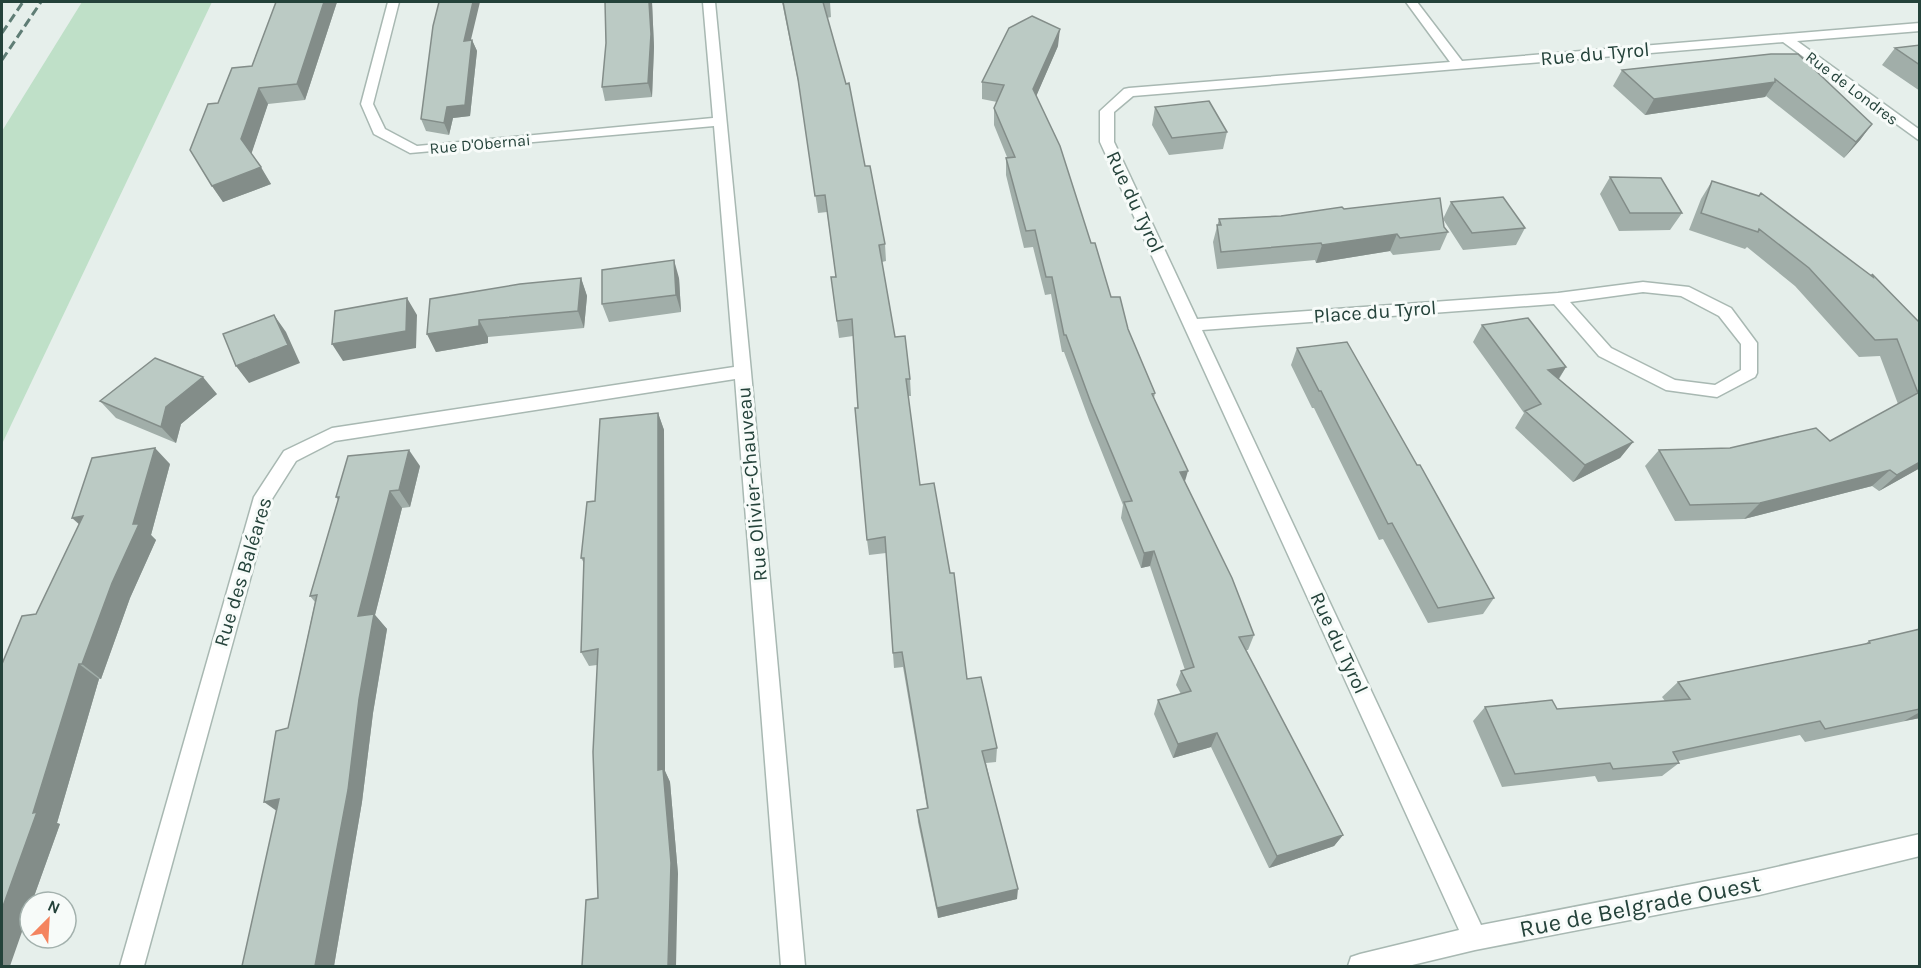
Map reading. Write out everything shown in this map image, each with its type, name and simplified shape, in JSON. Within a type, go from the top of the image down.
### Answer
[{"type":"street","name":"Rue D'Obernai","points":[[393,2],[367,104],[379,131],[415,150],[721,121]]},
{"type":"street","name":"Rue Olivier-Chauveau","points":[[709,2],[743,372],[792,966]]},
{"type":"street","points":[[1411,2],[1459,66]]},
{"type":"street","name":"Rue du Tyrol","points":[[1475,938],[1107,142],[1107,111],[1129,92],[1920,27]]},
{"type":"street","name":"Rue de Londres","points":[[1785,38],[1920,137]]},
{"type":"street","name":"Place du Tyrol","points":[[1192,325],[1558,298],[1643,287],[1684,291],[1725,312],[1749,343],[1749,373],[1717,391],[1672,386],[1605,352],[1558,298]]},
{"type":"street","name":"Rue des Baléares","points":[[132,966],[262,497],[290,456],[332,435],[743,372]]},
{"type":"street","name":"Rue de Belgrade Ouest","points":[[1360,966],[1475,938],[1759,883],[1920,845]]},
{"type":"green space","points":[[82,2],[212,2],[2,444],[2,131]]},
{"type":"building","points":[[276,2],[324,2],[297,84],[259,88],[241,139],[261,167],[212,186],[190,150],[208,104],[218,103],[232,68],[252,66]]},
{"type":"building","points":[[439,2],[473,2],[464,41],[472,40],[465,105],[447,107],[444,123],[421,119],[433,26]]},
{"type":"building","points":[[605,2],[649,2],[651,34],[648,83],[602,87],[606,43]]},
{"type":"building","points":[[783,2],[823,2],[846,84],[849,83],[865,166],[870,166],[885,244],[879,245],[895,337],[905,336],[910,379],[906,379],[920,485],[934,483],[950,573],[954,573],[967,679],[981,677],[997,748],[982,751],[1018,889],[937,908],[917,810],[928,808],[902,652],[893,653],[885,537],[867,540],[855,408],[858,408],[852,319],[837,321],[831,277],[836,277],[825,195],[815,196],[798,79]]},
{"type":"building","points":[[1032,16],[1060,29],[1033,89],[1060,146],[1091,243],[1095,243],[1111,297],[1120,297],[1128,329],[1155,393],[1152,394],[1188,471],[1180,472],[1232,578],[1254,635],[1239,637],[1343,835],[1277,856],[1217,733],[1178,744],[1158,700],[1191,691],[1181,671],[1194,667],[1154,551],[1144,553],[1124,502],[1132,501],[1091,403],[1066,335],[1064,335],[1052,277],[1046,277],[1035,230],[1026,231],[1006,158],[1015,157],[994,108],[1004,85],[982,82],[1009,28]]},
{"type":"building","points":[[1920,45],[1920,65],[1895,48]]},
{"type":"building","points":[[1771,54],[1798,54],[1872,124],[1856,142],[1775,79],[1775,82],[1654,99],[1622,70]]},
{"type":"building","points":[[1209,101],[1227,132],[1172,138],[1155,107]]},
{"type":"building","points":[[1610,177],[1661,178],[1682,213],[1630,213]]},
{"type":"building","points":[[1712,181],[1759,196],[1761,193],[1873,277],[1872,274],[1920,323],[1920,462],[1897,475],[1890,470],[1760,503],[1690,505],[1659,450],[1730,448],[1816,428],[1830,441],[1918,393],[1897,339],[1875,340],[1809,268],[1759,229],[1758,232],[1701,213]]},
{"type":"building","points":[[1503,197],[1525,228],[1472,233],[1451,202]]},
{"type":"building","points":[[1440,198],[1444,227],[1448,232],[1400,238],[1397,234],[1322,245],[1321,243],[1221,252],[1217,225],[1221,225],[1219,219],[1281,216],[1342,207],[1344,209]]},
{"type":"building","points":[[674,260],[676,295],[602,304],[602,270]]},
{"type":"building","points":[[581,278],[578,311],[479,320],[479,326],[427,334],[430,299],[520,284]]},
{"type":"building","points":[[407,298],[406,331],[332,344],[335,311]]},
{"type":"building","points":[[274,315],[288,345],[236,366],[223,334]]},
{"type":"building","points":[[1528,318],[1566,367],[1548,370],[1633,442],[1585,465],[1525,411],[1541,404],[1482,325]]},
{"type":"building","points":[[1347,342],[1417,465],[1420,465],[1494,598],[1438,608],[1392,523],[1388,524],[1297,348]]},
{"type":"building","points":[[155,358],[203,377],[166,407],[161,427],[100,401]]},
{"type":"building","points":[[658,413],[658,770],[663,769],[671,863],[668,966],[582,966],[586,900],[598,898],[593,752],[598,649],[581,652],[584,558],[581,558],[587,502],[595,501],[600,419]]},
{"type":"building","points":[[155,448],[133,524],[139,524],[112,583],[82,664],[79,664],[33,813],[37,812],[2,909],[2,664],[22,616],[36,614],[83,516],[72,518],[92,458]]},
{"type":"building","points":[[409,450],[399,490],[390,491],[358,616],[374,614],[359,699],[348,790],[315,966],[242,966],[279,799],[264,802],[276,731],[288,728],[317,595],[310,596],[339,497],[336,497],[348,456]]},
{"type":"building","points":[[1920,629],[1920,709],[1825,729],[1820,721],[1673,752],[1679,763],[1613,769],[1610,763],[1515,774],[1485,707],[1552,700],[1557,709],[1690,699],[1678,682],[1870,643],[1869,641]]},
{"type":"railway","points":[[2,33],[23,2]]},
{"type":"railway","points":[[2,60],[41,2]]}]
